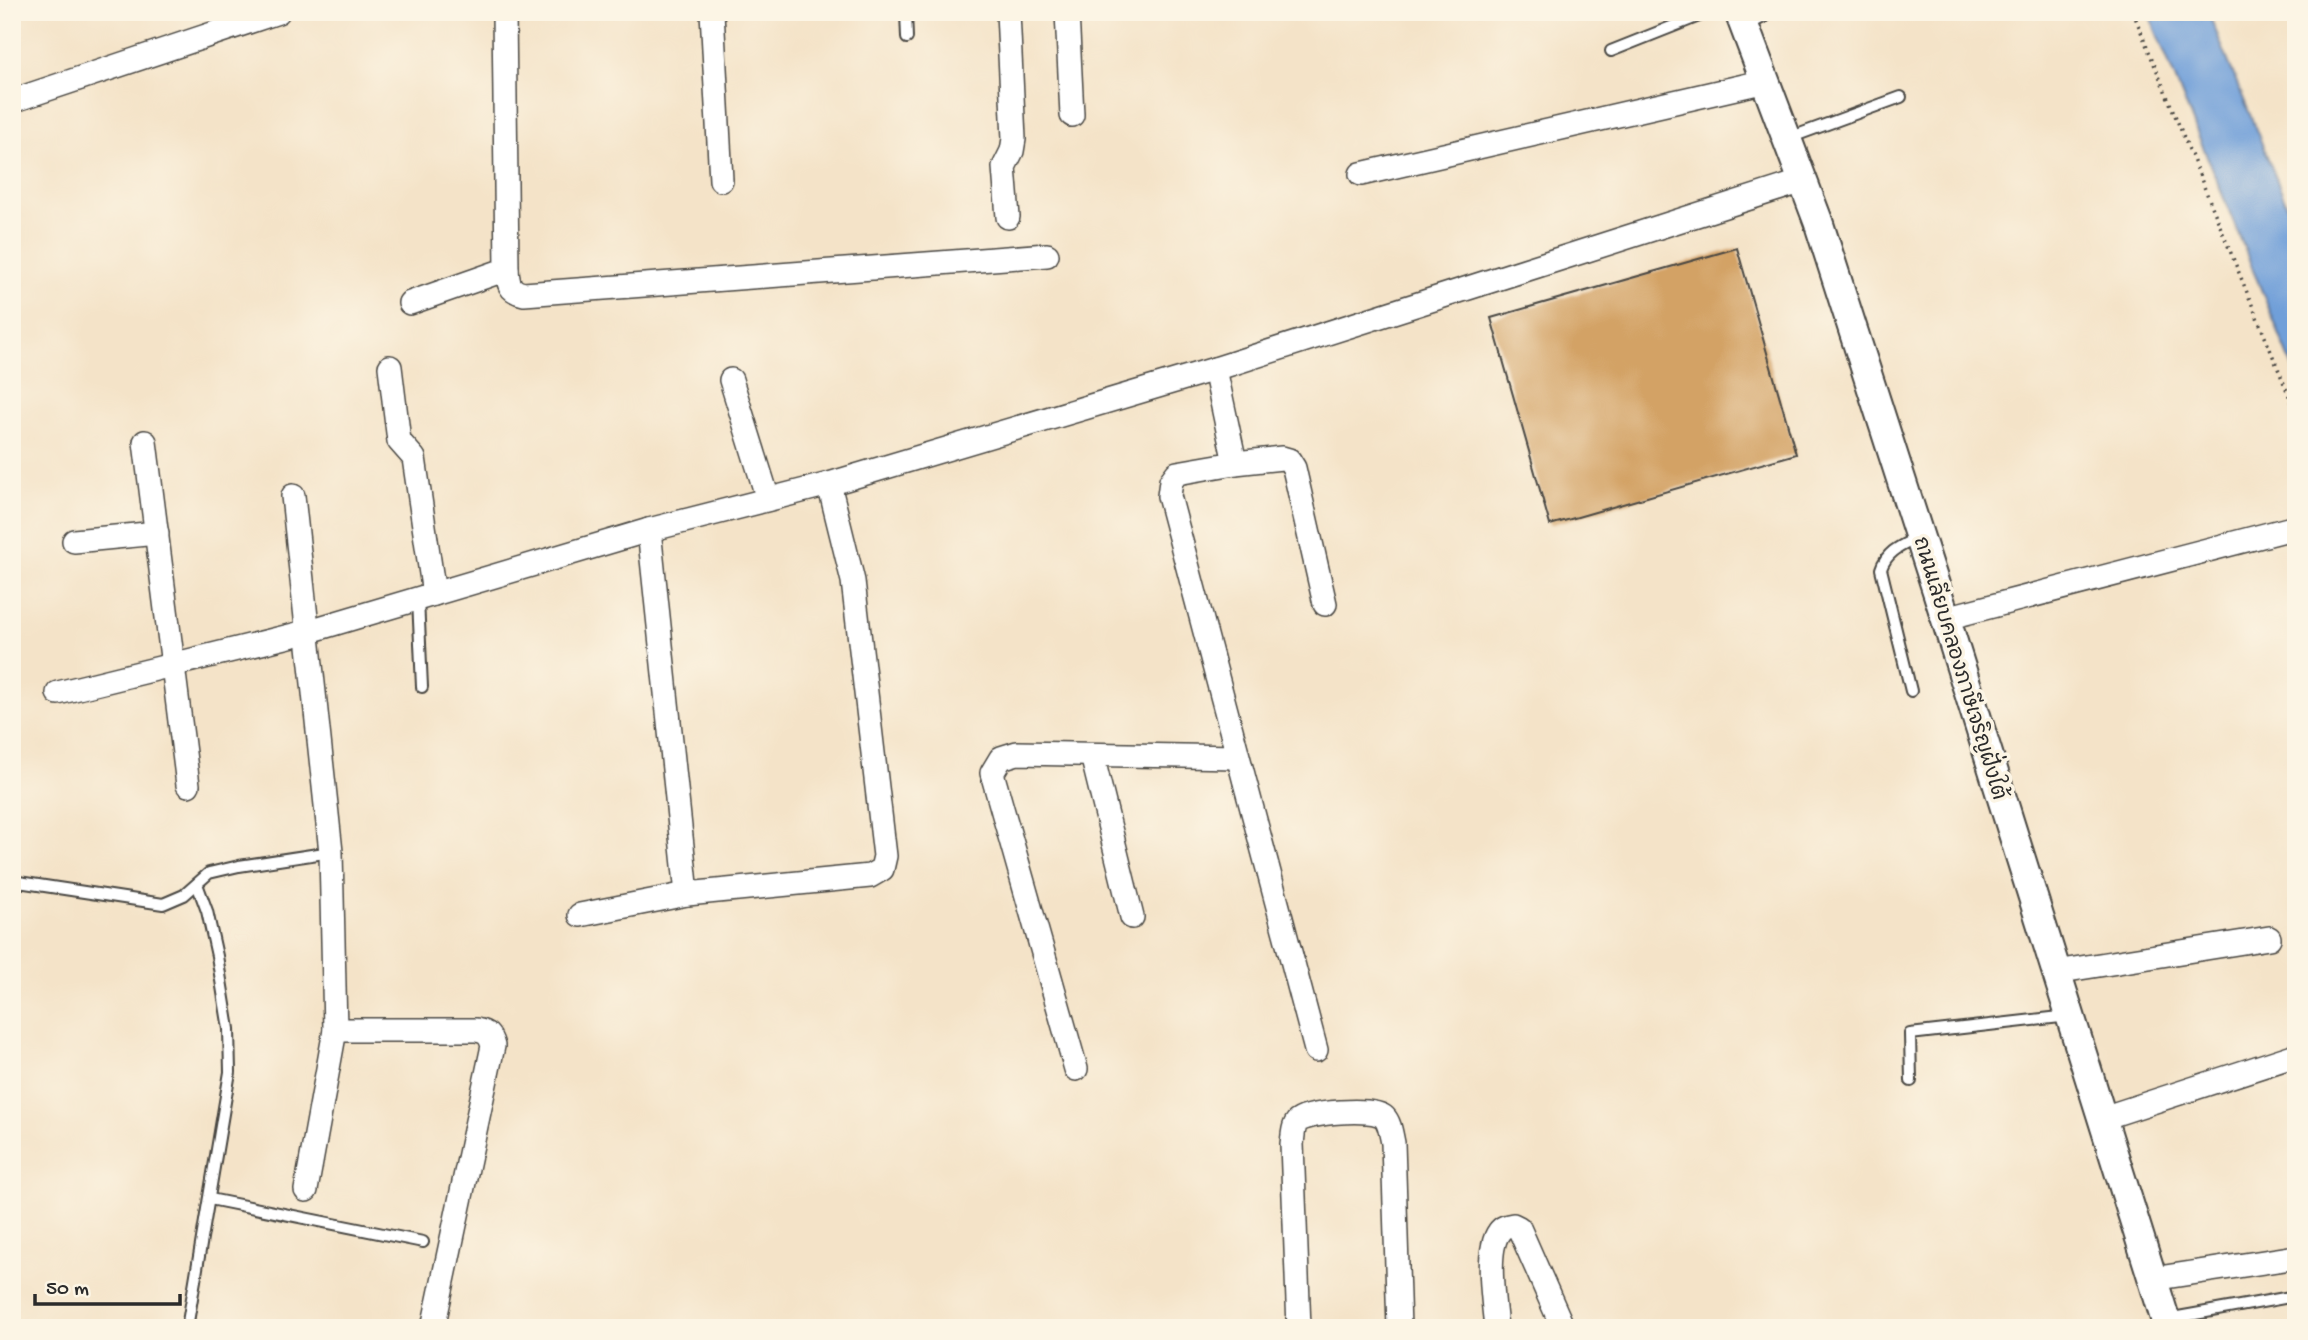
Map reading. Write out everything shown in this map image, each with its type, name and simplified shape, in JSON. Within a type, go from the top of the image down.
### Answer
[{"type":"street","points":[[12,101],[277,12]]},
{"type":"street","points":[[504,12],[508,270],[509,285],[515,293],[1047,255]]},
{"type":"street","points":[[712,12],[721,180]]},
{"type":"street","points":[[1008,12],[1014,139],[1012,151],[1004,167],[1008,217]]},
{"type":"street","points":[[1067,12],[1072,115]]},
{"type":"street","name":"ถนนเลียบคลองภาษีเจริญฝั่งใต้","points":[[1741,19],[1818,222],[1946,618],[2166,1323]]},
{"type":"street","points":[[1362,174],[1766,81]]},
{"type":"street","points":[[58,693],[306,632],[649,530],[829,484],[1214,369],[1803,181]]},
{"type":"street","points":[[410,303],[508,270]]},
{"type":"street","points":[[390,367],[399,441],[414,458],[426,596]]},
{"type":"street","points":[[1214,369],[1235,463]]},
{"type":"street","points":[[731,380],[768,499]]},
{"type":"street","points":[[145,442],[188,785]]},
{"type":"street","points":[[1316,1050],[1169,496],[1171,481],[1177,473],[1235,463],[1282,458],[1289,460],[1294,468],[1325,604]]},
{"type":"street","points":[[580,915],[687,894],[870,876],[882,869],[885,856],[853,581],[829,484]]},
{"type":"street","points":[[293,496],[331,852],[335,1030],[306,1190]]},
{"type":"street","points":[[1946,618],[2296,527]]},
{"type":"street","points":[[649,530],[687,894]]},
{"type":"street","points":[[74,541],[157,533]]},
{"type":"street","points":[[1076,1069],[992,773],[1001,758],[1017,753],[1237,757]]},
{"type":"street","points":[[1093,755],[1132,917]]},
{"type":"street","points":[[2055,972],[2269,938]]},
{"type":"street","points":[[335,1030],[476,1030],[486,1032],[491,1037],[493,1046],[433,1328]]},
{"type":"street","points":[[2103,1118],[2296,1055]]},
{"type":"street","points":[[1300,1328],[1292,1144],[1294,1131],[1298,1121],[1307,1116],[1368,1111],[1378,1112],[1385,1118],[1393,1143],[1399,1328]]},
{"type":"street","points":[[1496,1328],[1493,1242],[1500,1231],[1513,1225],[1519,1228],[1563,1328]]},
{"type":"street","points":[[2152,1279],[2296,1257]]},
{"type":"lane","points":[[906,12],[907,38]]},
{"type":"lane","points":[[1611,51],[1687,16],[1709,12]]},
{"type":"lane","points":[[1741,19],[1773,12]]},
{"type":"lane","points":[[1787,138],[1901,97]]},
{"type":"lane","points":[[1910,691],[1881,569],[1890,552],[1920,537]]},
{"type":"lane","points":[[422,687],[426,596]]},
{"type":"lane","points":[[12,881],[163,904],[184,895],[209,873],[331,852]]},
{"type":"lane","points":[[187,1328],[230,1072],[229,1028],[217,956],[207,911],[197,884]]},
{"type":"lane","points":[[1911,1080],[1910,1034],[2069,1016]]},
{"type":"lane","points":[[210,1199],[424,1242]]},
{"type":"lane","points":[[2166,1323],[2296,1296]]},
{"type":"path","points":[[2133,12],[2296,413]]},
{"type":"water","points":[[2148,12],[2208,12],[2296,227],[2296,375]]},
{"type":"building","points":[[1737,248],[1796,454],[1550,525],[1491,318]]}]
